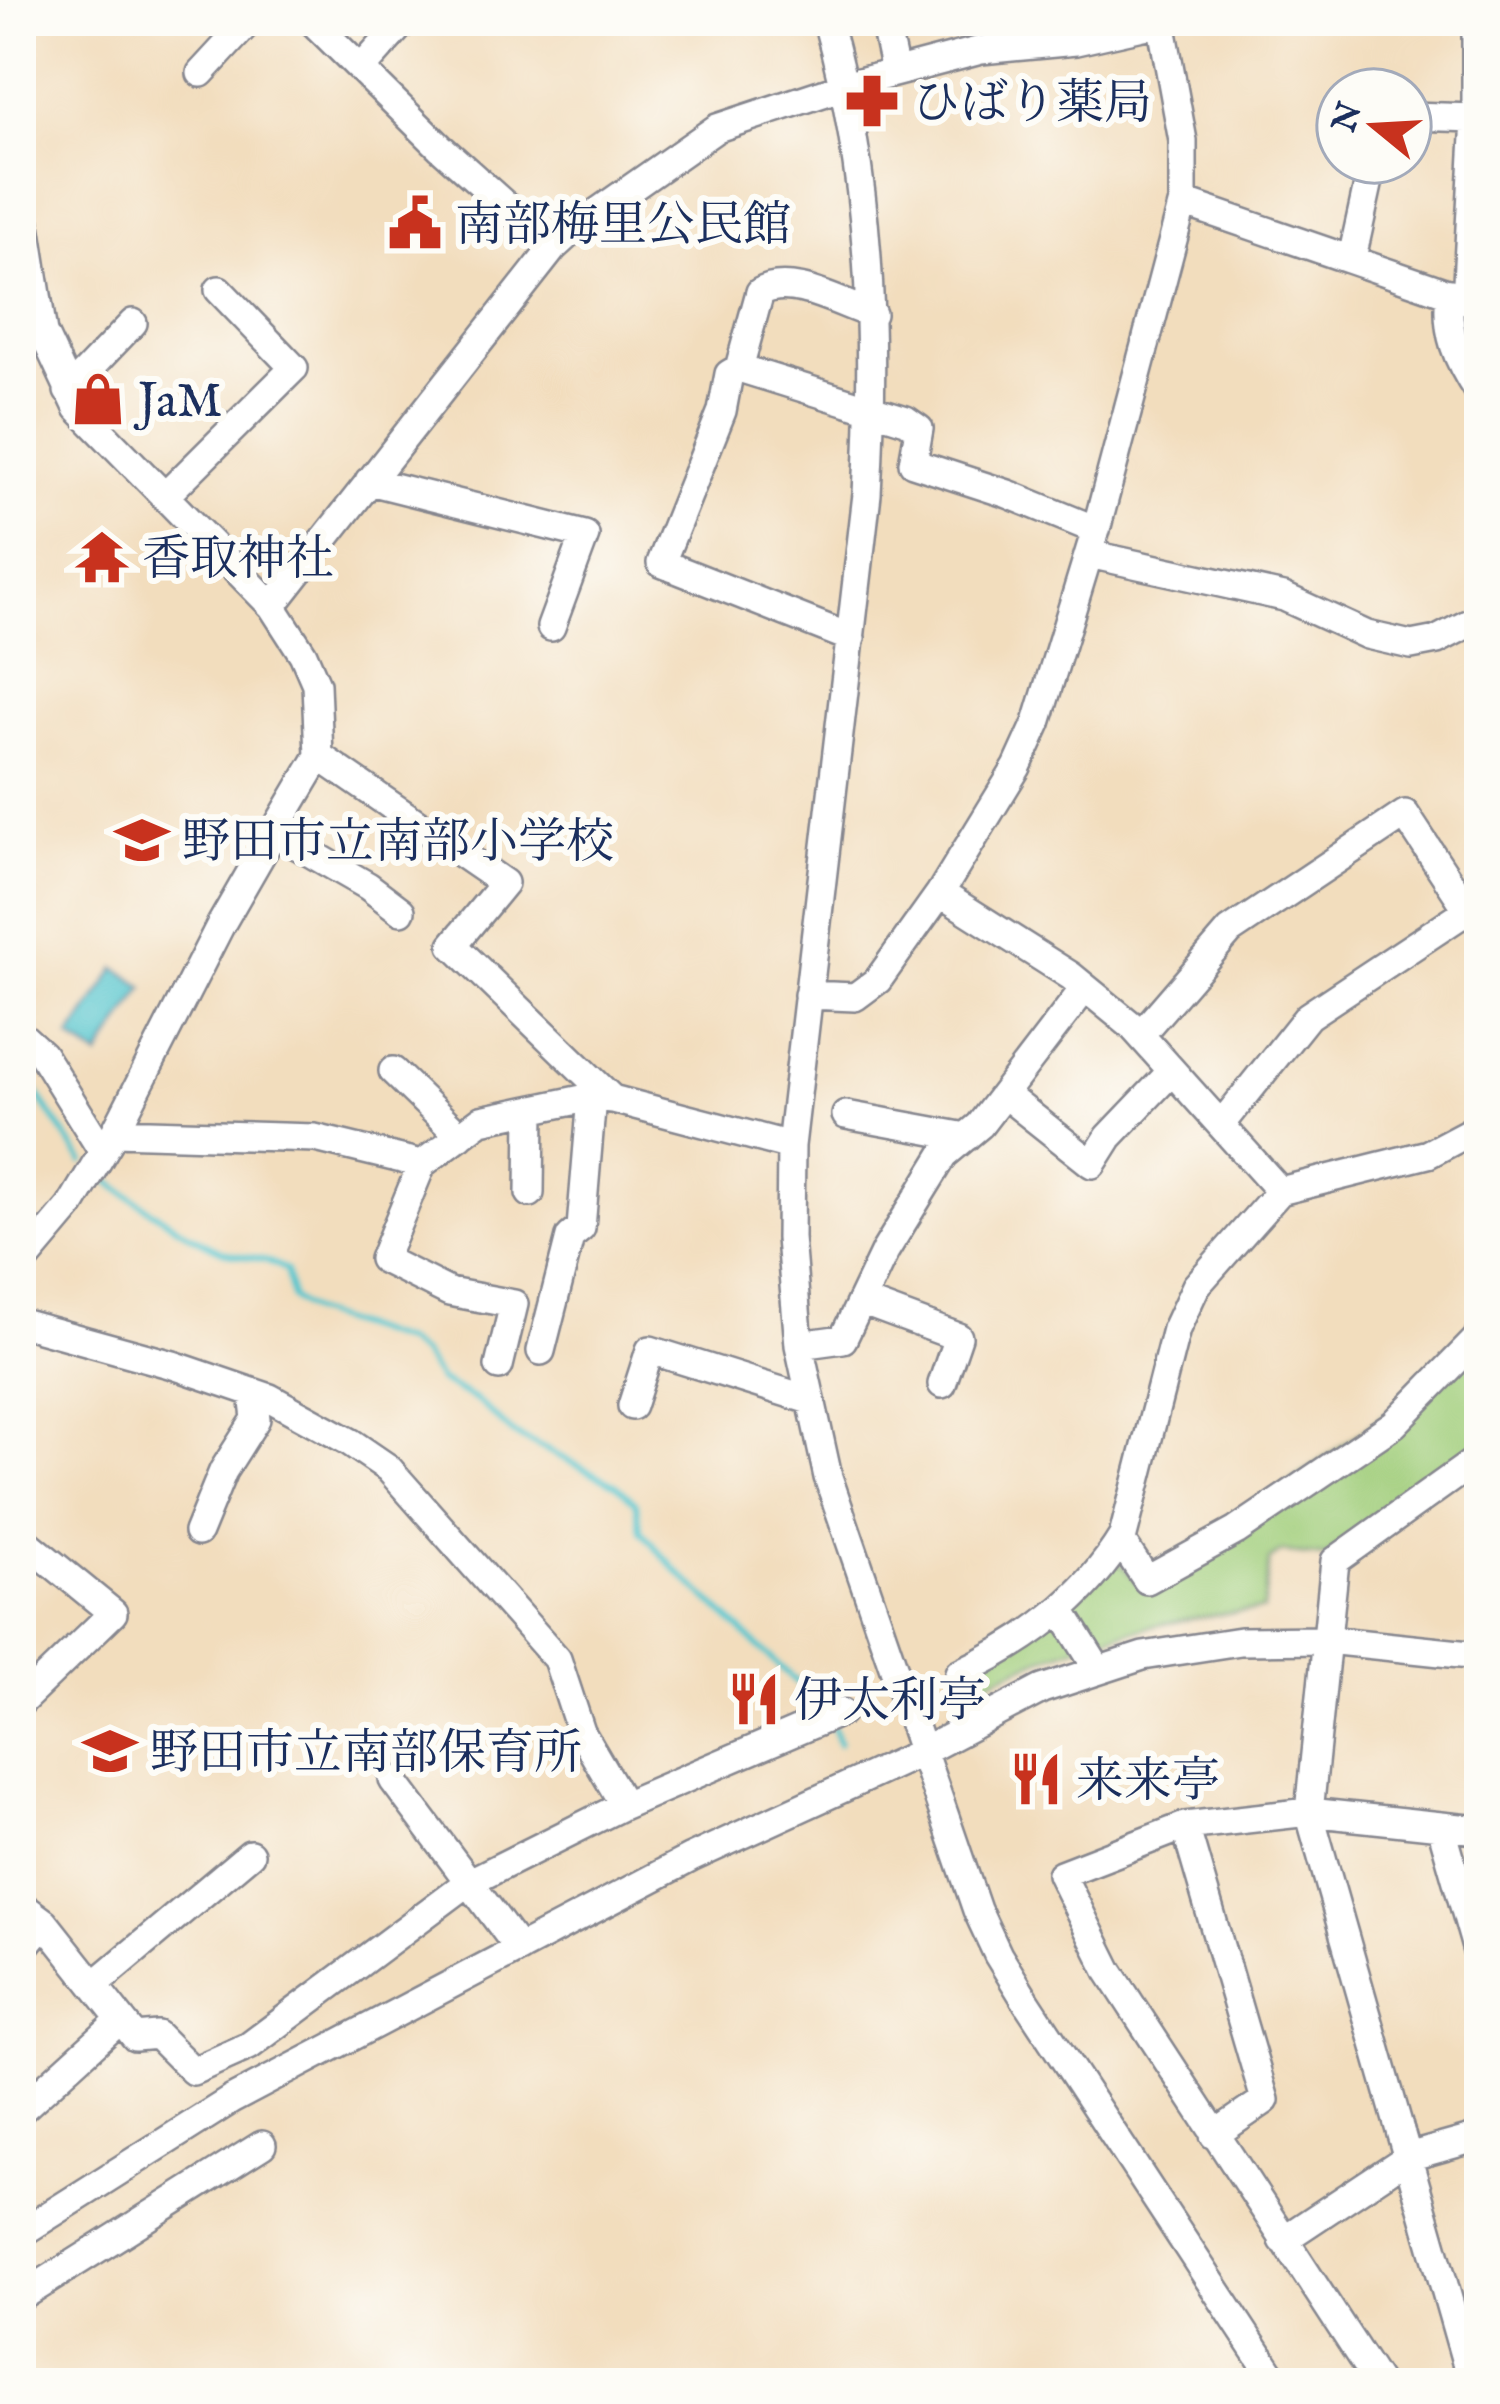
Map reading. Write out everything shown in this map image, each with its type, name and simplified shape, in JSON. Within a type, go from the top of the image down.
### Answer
[{"type":"street","points":[[200,73],[249,21]]},
{"type":"street","points":[[311,21],[553,248]]},
{"type":"street","points":[[361,69],[404,21]]},
{"type":"street","points":[[827,21],[844,86],[865,209],[872,412],[867,494],[791,1146],[790,1238],[799,1345],[839,1512],[977,1910],[998,1955],[1277,2383]]},
{"type":"street","points":[[884,21],[895,72]]},
{"type":"street","points":[[1476,21],[1477,125],[1465,299],[1447,317],[1452,346],[1479,393]]},
{"type":"street","points":[[272,606],[553,248],[717,128],[844,86],[1037,34],[1161,22],[1183,141],[1183,202],[1092,542],[1036,722],[993,810],[878,980],[865,993],[840,998],[808,995]]},
{"type":"street","points":[[1434,119],[1477,125]]},
{"type":"street","points":[[1352,258],[1368,186]]},
{"type":"street","points":[[21,193],[25,250],[43,333],[68,391],[78,408],[272,606],[316,684],[319,757],[220,926],[109,1142],[70,1207],[21,1264]]},
{"type":"street","points":[[1183,202],[1465,299]]},
{"type":"street","points":[[850,638],[661,563],[722,411],[729,374],[739,368],[760,292],[772,285],[788,286],[872,314]]},
{"type":"street","points":[[164,496],[294,368],[219,290]]},
{"type":"street","points":[[68,391],[133,323]]},
{"type":"street","points":[[739,368],[906,420],[919,429],[913,463],[1008,494],[1092,542],[1284,597],[1367,635],[1411,645],[1437,640],[1479,618]]},
{"type":"street","points":[[369,481],[585,535],[551,627]]},
{"type":"street","points":[[319,757],[504,883],[453,945],[602,1098]]},
{"type":"street","points":[[1140,1035],[1230,931],[1405,814],[1468,910],[1308,1016],[1221,1125]]},
{"type":"street","points":[[274,832],[368,886],[401,911]]},
{"type":"street","points":[[940,893],[1071,976],[1140,1035],[1280,1191]]},
{"type":"street","points":[[799,1345],[843,1339],[886,1251],[944,1155],[1004,1094],[1084,989]]},
{"type":"street","points":[[21,1035],[42,1054],[109,1142]]},
{"type":"street","points":[[393,1071],[460,1136]]},
{"type":"street","points":[[1004,1094],[1092,1164],[1109,1138],[1172,1071]]},
{"type":"street","points":[[541,1351],[570,1237],[581,1228],[602,1098]]},
{"type":"street","points":[[499,1366],[514,1304],[449,1292],[383,1258],[422,1164],[481,1120],[602,1098],[791,1146]]},
{"type":"street","points":[[530,1193],[531,1110]]},
{"type":"street","points":[[846,1115],[966,1137]]},
{"type":"street","points":[[958,1673],[1002,1654],[1061,1610],[1108,1561],[1121,1540],[1176,1329],[1196,1286],[1280,1191],[1428,1154],[1479,1127]]},
{"type":"street","points":[[109,1142],[315,1138],[422,1164]]},
{"type":"street","points":[[861,1301],[958,1337],[942,1384]]},
{"type":"street","points":[[21,1323],[253,1393],[350,1442],[388,1468],[557,1660],[581,1732],[623,1805]]},
{"type":"street","points":[[1121,1540],[1147,1580],[1236,1531],[1394,1424],[1479,1337]]},
{"type":"street","points":[[632,1406],[650,1350],[810,1400]]},
{"type":"street","points":[[198,1532],[223,1471],[256,1419],[253,1393]]},
{"type":"street","points":[[1472,2383],[1309,1812],[1335,1561],[1479,1458]]},
{"type":"street","points":[[21,1538],[113,1612],[21,1702]]},
{"type":"street","points":[[1061,1610],[1097,1669]]},
{"type":"street","points":[[21,2233],[231,2100],[519,1948],[691,1858],[922,1752],[1014,1702],[1097,1669],[1207,1643],[1327,1640],[1479,1656]]},
{"type":"street","points":[[33,1914],[135,2037],[157,2035],[193,2071],[249,2046],[471,1882],[623,1805],[841,1712]]},
{"type":"street","points":[[393,1780],[519,1948]]},
{"type":"street","points":[[1378,2383],[1109,1971],[1061,1874],[1185,1826],[1309,1812],[1479,1830]]},
{"type":"street","points":[[1185,1826],[1265,2100],[1214,2134]]},
{"type":"street","points":[[1441,1826],[1479,1958]]},
{"type":"street","points":[[94,1985],[250,1854]]},
{"type":"street","points":[[21,1950],[33,1914]]},
{"type":"street","points":[[21,2110],[122,2019]]},
{"type":"street","points":[[1283,2240],[1408,2157],[1479,2137]]},
{"type":"street","points":[[21,2297],[262,2145]]},
{"type":"green space","points":[[1479,1348],[1479,1444],[1325,1557],[1282,1552],[1270,1560],[1263,1610],[1121,1633],[985,1683],[967,1676],[1115,1558],[1143,1587]]},
{"type":"water","points":[[116,968],[144,987],[99,1057],[70,1038]]},
{"type":"waterway","points":[[21,1070],[83,1162]]},
{"type":"waterway","points":[[106,1179],[203,1242],[286,1270],[292,1298],[312,1312],[404,1342],[423,1355],[439,1380],[477,1401],[514,1434],[617,1485],[636,1503],[641,1531],[676,1570],[826,1709]]},
{"type":"waterway","points":[[833,1726],[839,1744]]},
{"type":"place","name":"ひばり薬局","points":[[872,101]]},
{"type":"place","name":"南部梅里公民館","points":[[415,223]]},
{"type":"place","name":"JaM","points":[[98,399]]},
{"type":"place","name":"香取神社","points":[[102,557]]},
{"type":"place","name":"野田市立南部小学校","points":[[142,840]]},
{"type":"place","name":"伊太利亭","points":[[754,1699]]},
{"type":"place","name":"野田市立南部保育所","points":[[110,1751]]},
{"type":"place","name":"来来亭","points":[[1036,1779]]}]
